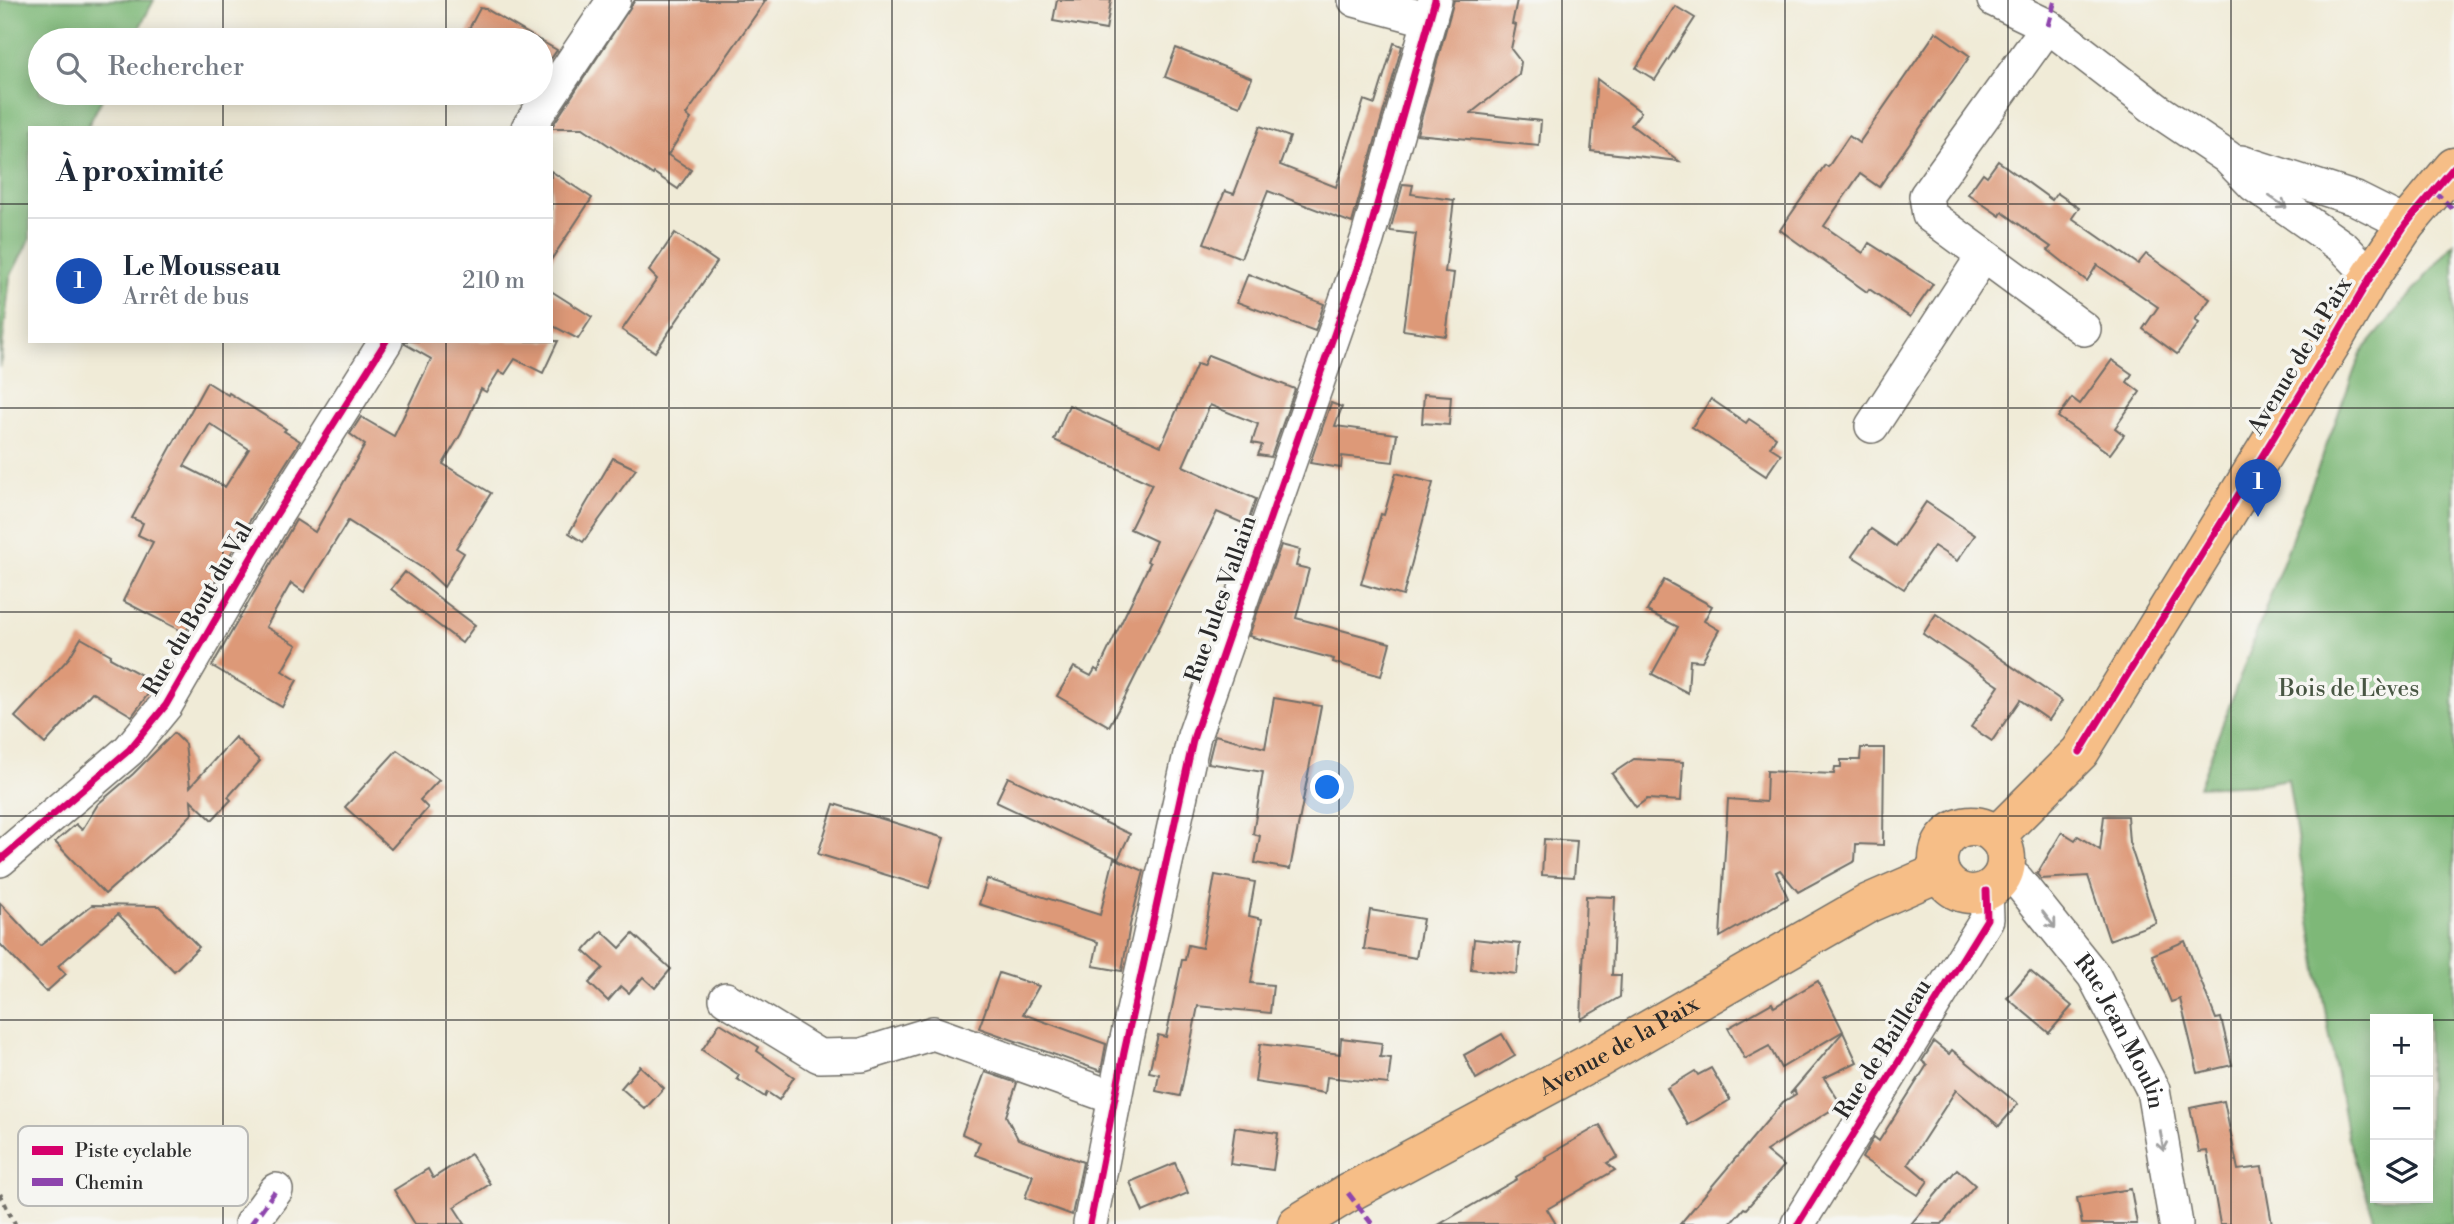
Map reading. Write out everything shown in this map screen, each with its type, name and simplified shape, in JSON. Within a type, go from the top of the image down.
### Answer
[{"type":"main road","name":"Avenue de la Paix","points":[[1995,865],[2080,752],[2371,276],[2406,224],[2454,167]]},
{"type":"main road","points":[[1972,825],[1983,827],[1995,865],[1975,894],[1954,888],[1940,872],[1939,850],[1951,832],[1972,825]]},
{"type":"main road","name":"Avenue de la Paix","points":[[1297,1224],[1348,1193],[1597,1060],[1869,903],[1940,872]]},
{"type":"street","points":[[553,91],[614,0]]},
{"type":"street","points":[[1355,0],[1432,10]]},
{"type":"street","points":[[1994,0],[2048,26],[2160,112],[2227,157],[2255,186],[2344,248],[2371,276]]},
{"type":"street","name":"Rue Jules Vallain","points":[[1090,1224],[1194,736],[1367,240],[1432,10]]},
{"type":"street","points":[[2048,26],[1926,196],[1929,215],[2084,329]]},
{"type":"street","points":[[529,126],[543,105]]},
{"type":"street","points":[[2227,157],[2356,199],[2406,224]]},
{"type":"street","points":[[1872,426],[1983,256]]},
{"type":"street","name":"Rue du Bout du Val","points":[[0,860],[129,750],[166,705],[273,520],[385,343]]},
{"type":"street","name":"Rue de Bailleau","points":[[1798,1224],[1987,919],[1995,865]]},
{"type":"street","name":"Rue Jean Moulin","points":[[1995,865],[2017,880],[2094,976],[2153,1090],[2176,1224]]},
{"type":"street","points":[[726,999],[819,1056],[862,1055],[933,1033],[1115,1098]]},
{"type":"street","points":[[251,1224],[276,1190]]},
{"type":"path","points":[[0,1194],[15,1224]]},
{"type":"green space","points":[[0,0],[154,0],[139,28],[28,28],[28,105],[99,105],[88,126],[28,126],[28,243],[10,277],[0,368]]},
{"type":"green space","name":"Bois de Lèves","points":[[2454,243],[2454,1224],[2376,1224],[2348,1138],[2288,779],[2259,784],[2199,787],[2361,353]]},
{"type":"building","points":[[635,0],[766,0],[686,115],[691,119],[668,155],[691,170],[678,189],[583,128],[552,126]]},
{"type":"building","points":[[1057,0],[1111,0],[1106,30],[1053,21]]},
{"type":"building","points":[[1454,0],[1517,0],[1511,49],[1521,62],[1519,75],[1471,113],[1541,121],[1539,146],[1417,134]]},
{"type":"building","points":[[1675,6],[1695,18],[1655,80],[1636,68]]},
{"type":"building","points":[[480,8],[518,28],[469,28]]},
{"type":"building","points":[[1936,32],[1970,56],[1879,187],[1860,174],[1824,226],[1863,253],[1869,243],[1933,284],[1910,317],[1869,289],[1867,292],[1780,230],[1825,165],[1828,167],[1849,136],[1859,143]]},
{"type":"building","points":[[1394,43],[1402,46],[1352,223],[1268,191],[1241,258],[1204,243],[1225,191],[1234,194],[1260,126],[1290,137],[1280,165],[1336,187],[1364,100],[1375,104]]},
{"type":"building","points":[[1176,48],[1252,78],[1240,106],[1165,77]]},
{"type":"building","points":[[1597,79],[1641,112],[1631,125],[1679,161],[1591,151]]},
{"type":"building","points":[[1998,161],[2052,200],[2057,193],[2079,208],[2072,218],[2138,264],[2146,254],[2210,299],[2195,320],[2199,323],[2177,354],[2143,329],[2158,307],[2097,265],[2087,281],[2048,250],[2051,247],[2002,212],[2000,216],[1968,194],[1983,173],[1987,176]]},
{"type":"building","points":[[553,172],[592,198],[553,257]]},
{"type":"building","points":[[1403,184],[1413,185],[1411,194],[1454,200],[1445,272],[1454,273],[1446,336],[1403,330],[1416,234],[1390,231]]},
{"type":"building","points":[[675,233],[717,262],[655,352],[622,330],[657,279],[649,271]]},
{"type":"building","points":[[1248,274],[1324,304],[1315,331],[1237,302]]},
{"type":"building","points":[[553,292],[592,317],[578,339],[553,326]]},
{"type":"building","points":[[558,341],[543,373],[515,359],[505,374],[499,371],[486,392],[481,389],[461,434],[443,464],[491,493],[456,548],[464,553],[444,587],[427,571],[348,521],[304,592],[291,583],[266,627],[297,645],[282,671],[297,680],[282,707],[212,666],[296,520],[315,532],[365,445],[350,434],[361,417],[394,436],[431,359],[405,344]]},
{"type":"building","points":[[1208,355],[1295,389],[1271,457],[1258,455],[1262,445],[1252,443],[1258,424],[1210,405],[1183,466],[1256,499],[1247,525],[1217,512],[1109,726],[1057,696],[1074,667],[1091,676],[1095,669],[1098,671],[1150,563],[1147,561],[1156,541],[1130,529],[1152,484],[1054,440],[1069,405],[1161,446],[1197,364],[1203,366]]},
{"type":"building","points":[[2112,360],[2132,374],[2127,382],[2140,392],[2115,428],[2124,435],[2110,454],[2058,417],[2072,398],[2080,404]]},
{"type":"building","points":[[207,382],[286,429],[284,431],[300,441],[256,510],[185,633],[123,601],[153,542],[138,535],[143,523],[132,518]],"holes":[[[210,424],[249,449],[225,487],[184,466]]]},
{"type":"building","points":[[1424,394],[1451,396],[1449,425],[1422,423]]},
{"type":"building","points":[[1711,399],[1746,423],[1749,419],[1776,437],[1770,447],[1781,454],[1766,476],[1692,427]]},
{"type":"building","points":[[1331,403],[1342,407],[1335,426],[1397,434],[1393,462],[1342,456],[1341,468],[1310,463]]},
{"type":"building","points":[[613,458],[636,469],[583,542],[569,533]]},
{"type":"building","points":[[1396,473],[1433,483],[1403,596],[1361,584]]},
{"type":"building","points":[[1926,502],[1975,535],[1957,561],[1934,546],[1904,589],[1852,556],[1871,529],[1896,546]]},
{"type":"building","points":[[1281,545],[1300,550],[1296,566],[1309,569],[1296,618],[1390,643],[1381,676],[1333,662],[1334,659],[1249,636]]},
{"type":"building","points":[[405,572],[475,625],[462,643],[391,589]]},
{"type":"building","points":[[1664,580],[1712,606],[1704,621],[1719,630],[1702,661],[1690,660],[1688,693],[1652,674],[1678,627],[1647,611]]},
{"type":"building","points":[[1936,614],[2062,701],[2049,720],[2020,700],[1992,741],[1971,727],[1999,686],[1923,634]]},
{"type":"building","points":[[81,638],[111,655],[110,658],[156,683],[132,716],[92,692],[45,744],[15,717],[69,658]]},
{"type":"building","points":[[1274,698],[1321,706],[1290,869],[1255,863],[1260,836],[1253,834],[1263,772],[1208,763],[1215,735],[1265,748]]},
{"type":"building","points":[[174,733],[185,744],[190,787],[235,737],[260,761],[228,797],[231,800],[212,820],[191,800],[192,814],[168,839],[105,894],[55,842],[76,824],[82,830],[98,804]]},
{"type":"building","points":[[1861,748],[1884,748],[1883,845],[1856,844],[1855,861],[1798,892],[1780,870],[1776,872],[1788,898],[1720,937],[1728,799],[1766,802],[1767,771],[1834,774],[1835,767],[1841,767],[1841,760],[1860,760]]},
{"type":"building","points":[[397,750],[439,780],[420,800],[428,808],[391,849],[345,807]]},
{"type":"building","points":[[1634,759],[1683,762],[1681,801],[1647,799],[1636,807],[1612,774]]},
{"type":"building","points":[[1008,777],[1130,834],[1118,859],[996,802]]},
{"type":"building","points":[[834,804],[944,838],[929,888],[818,854]]},
{"type":"building","points":[[2104,816],[2127,816],[2129,842],[2156,923],[2109,940],[2088,876],[2041,879],[2037,874],[2062,832],[2075,840],[2078,836],[2100,850]]},
{"type":"building","points":[[1544,839],[1577,841],[1574,877],[1542,875]]},
{"type":"building","points":[[1114,858],[1144,871],[1122,971],[1093,966],[1098,942],[979,904],[987,879],[1100,915]]},
{"type":"building","points":[[1215,875],[1255,882],[1249,916],[1262,919],[1251,983],[1273,985],[1270,1013],[1198,1006],[1180,1096],[1156,1091],[1159,1074],[1149,1072],[1158,1035],[1166,1037],[1182,960],[1185,960],[1188,945],[1202,948]]},
{"type":"building","points":[[1586,896],[1615,897],[1612,975],[1621,975],[1620,997],[1581,1019]]},
{"type":"building","points":[[0,903],[40,946],[92,905],[159,906],[199,947],[174,971],[118,914],[58,966],[66,974],[46,992],[0,944]]},
{"type":"building","points":[[1370,910],[1423,919],[1416,958],[1364,949]]},
{"type":"building","points":[[602,931],[620,948],[633,934],[671,969],[655,988],[643,977],[629,993],[621,986],[608,1001],[589,983],[603,968],[584,951]]},
{"type":"building","points":[[1474,939],[1520,944],[1517,974],[1471,969]]},
{"type":"building","points":[[2185,941],[2216,1019],[2221,1018],[2232,1065],[2198,1073],[2180,999],[2171,1002],[2152,955]]},
{"type":"building","points":[[2030,971],[2072,1006],[2049,1033],[2007,998]]},
{"type":"building","points":[[999,973],[1039,986],[1023,1014],[1106,1044],[1101,1071],[979,1028]]},
{"type":"building","points":[[1818,981],[1843,1031],[1781,1068],[1769,1046],[1745,1059],[1728,1028],[1772,1003],[1774,1007]]},
{"type":"building","points":[[720,1023],[759,1047],[757,1051],[794,1077],[779,1100],[767,1092],[765,1097],[737,1079],[739,1075],[702,1050]]},
{"type":"building","points":[[1843,1032],[1857,1062],[1824,1078],[1841,1104],[1766,1151],[1784,1166],[1730,1224],[1680,1224],[1783,1102],[1796,1094],[1795,1091],[1790,1094]]},
{"type":"building","points":[[1502,1034],[1515,1056],[1476,1079],[1464,1055]]},
{"type":"building","points":[[1341,1038],[1382,1043],[1380,1057],[1391,1058],[1388,1084],[1327,1077],[1325,1093],[1255,1082],[1260,1044],[1340,1054]]},
{"type":"building","points":[[1934,1042],[1949,1054],[1952,1050],[2018,1104],[1999,1126],[1956,1090],[1908,1164],[1928,1181],[1918,1195],[1862,1158],[1874,1137],[1879,1141],[1927,1065],[1922,1061]]},
{"type":"building","points":[[640,1066],[664,1088],[645,1109],[621,1088]]},
{"type":"building","points":[[1711,1068],[1730,1100],[1688,1125],[1667,1088],[1695,1071],[1698,1075]]},
{"type":"building","points":[[985,1072],[1017,1083],[1006,1116],[1018,1139],[1083,1162],[1072,1215],[1025,1198],[1033,1175],[975,1155],[980,1142],[962,1134]]},
{"type":"building","points":[[2224,1101],[2238,1170],[2262,1167],[2272,1224],[2220,1224],[2207,1151],[2199,1152],[2190,1108]]},
{"type":"building","points":[[1600,1125],[1618,1157],[1607,1163],[1615,1170],[1547,1209],[1556,1224],[1440,1224],[1517,1179],[1516,1177],[1546,1159],[1545,1157]]},
{"type":"building","points":[[1235,1127],[1278,1133],[1273,1170],[1230,1164]]},
{"type":"building","points":[[471,1154],[490,1184],[454,1207],[465,1224],[415,1224],[394,1190],[428,1169],[433,1178]]},
{"type":"building","points":[[1175,1163],[1188,1193],[1143,1212],[1130,1182]]},
{"type":"building","points":[[1957,1169],[1975,1185],[1942,1224],[1911,1224]]},
{"type":"building","points":[[2131,1189],[2137,1224],[2082,1224],[2077,1198]]},
{"type":"marked path","points":[[2048,26],[2055,0]]},
{"type":"marked path","points":[[2434,191],[2454,210]]},
{"type":"marked path","points":[[251,1224],[276,1190]]},
{"type":"marked path","points":[[1348,1193],[1372,1224]]},
{"type":"cycle path","points":[[1090,1224],[1124,1052],[1194,736],[1367,240],[1435,0]]},
{"type":"cycle path","points":[[2080,752],[2371,276],[2406,224],[2454,167]]},
{"type":"cycle path","points":[[0,860],[129,750],[166,705],[273,520],[385,343]]},
{"type":"cycle path","points":[[1798,1224],[1987,919],[1986,891]]},
{"type":"place","name":"Le Mousseau","points":[[2258,517]]}]
